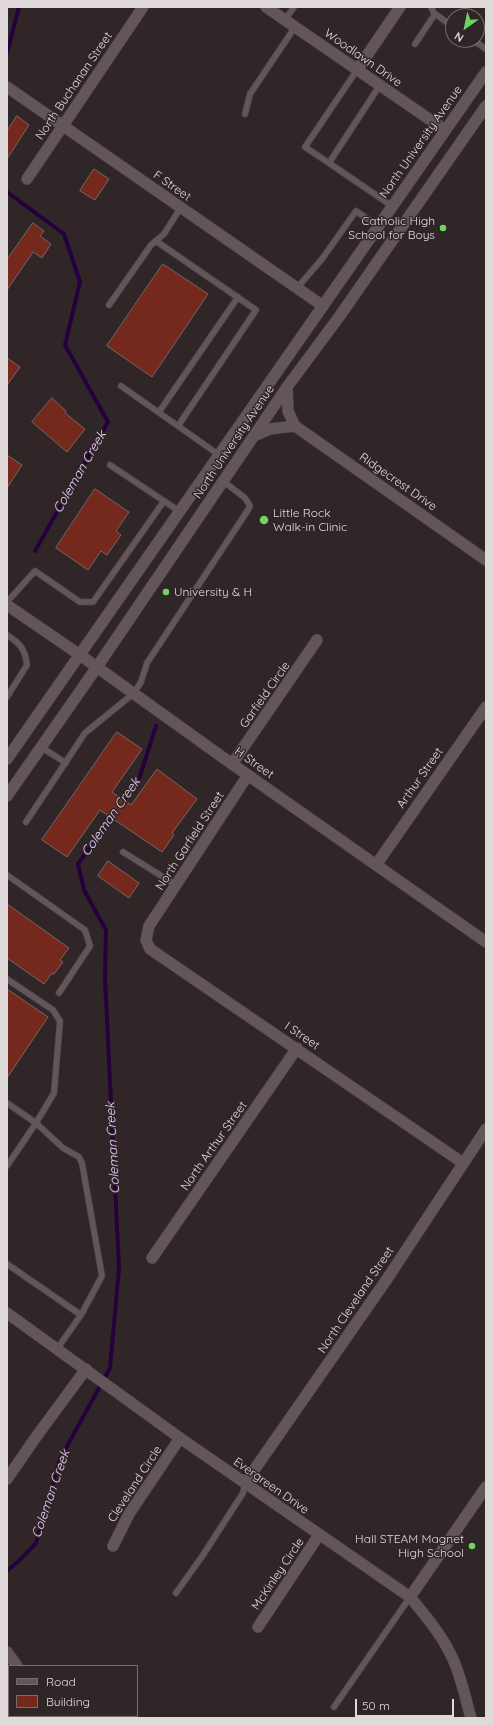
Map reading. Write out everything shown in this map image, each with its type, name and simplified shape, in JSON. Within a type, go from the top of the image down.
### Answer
[{"type":"street","name":"North Buchanan Street","points":[[28,179],[143,7]]},
{"type":"street","name":"Woodlawn Drive","points":[[266,7],[445,130]]},
{"type":"street","points":[[357,70],[400,7]]},
{"type":"street","name":"North University Avenue","points":[[7,759],[486,72]]},
{"type":"street","name":"F Street","points":[[7,87],[323,306]]},
{"type":"street","name":"North University Avenue","points":[[7,796],[98,667],[287,388],[486,106]]},
{"type":"street","points":[[254,436],[270,429],[295,426],[288,411],[287,388]]},
{"type":"street","name":"Ridgecrest Drive","points":[[295,426],[486,560]]},
{"type":"street","name":"H Street","points":[[7,605],[98,667],[232,764],[486,942]]},
{"type":"street","name":"Garfield Circle","points":[[232,764],[318,640]]},
{"type":"street","name":"Arthur Street","points":[[376,865],[486,707]]},
{"type":"street","name":"North Garfield Street","points":[[152,922],[248,775]]},
{"type":"street","name":"I Street","points":[[152,922],[146,932],[146,940],[150,949],[155,954],[297,1048],[463,1163]]},
{"type":"street","name":"North Arthur Street","points":[[152,1258],[297,1048]]},
{"type":"street","name":"North Cleveland Street","points":[[245,1483],[387,1279],[486,1129]]},
{"type":"street","name":"Evergreen Drive","points":[[7,1313],[180,1438],[410,1597],[448,1647],[471,1718]]},
{"type":"street","points":[[7,1479],[86,1369]]},
{"type":"street","name":"Cleveland Circle","points":[[113,1546],[129,1514],[180,1438]]},
{"type":"street","points":[[410,1597],[486,1487]]},
{"type":"street","name":"McKinley Circle","points":[[258,1627],[319,1535]]},
{"type":"street","points":[[7,1652],[16,1665]]},
{"type":"lane","points":[[285,20],[294,7]]},
{"type":"lane","points":[[430,7],[435,14],[445,21]]},
{"type":"lane","points":[[415,44],[435,14]]},
{"type":"lane","points":[[245,114],[250,94],[295,27]]},
{"type":"lane","points":[[357,70],[305,147],[392,206]]},
{"type":"lane","points":[[329,163],[380,85]]},
{"type":"lane","points":[[109,305],[151,245],[164,234],[181,207]]},
{"type":"lane","points":[[297,288],[322,259],[356,211],[378,226]]},
{"type":"lane","points":[[156,241],[256,310],[178,426]]},
{"type":"lane","points":[[159,412],[238,297]]},
{"type":"lane","points":[[121,386],[219,455]]},
{"type":"lane","points":[[110,465],[179,511]]},
{"type":"lane","points":[[26,822],[85,733],[134,693],[141,682],[147,663],[248,510],[250,506],[245,498],[223,481]]},
{"type":"lane","points":[[7,602],[35,571],[80,602],[93,602],[164,501]]},
{"type":"lane","points":[[7,635],[15,640],[26,652],[27,666],[7,697]]},
{"type":"lane","points":[[41,747],[66,763]]},
{"type":"lane","points":[[123,852],[176,885]]},
{"type":"lane","points":[[7,875],[85,930],[90,946],[59,993]]},
{"type":"lane","points":[[7,979],[53,1010],[60,1021],[54,1093],[7,1166]]},
{"type":"lane","points":[[7,1103],[36,1123],[63,1148],[79,1157],[82,1163],[102,1276],[81,1316],[57,1348]]},
{"type":"lane","points":[[7,1264],[81,1316]]},
{"type":"lane","points":[[176,1593],[203,1555],[243,1493],[245,1483]]},
{"type":"lane","points":[[334,1707],[410,1597]]},
{"type":"building","points":[[17,116],[29,125],[7,159],[7,131]]},
{"type":"building","points":[[94,169],[109,179],[95,200],[80,191]]},
{"type":"building","points":[[33,223],[44,231],[40,236],[51,244],[42,258],[33,252],[7,290],[7,260]]},
{"type":"building","points":[[163,264],[208,294],[152,377],[107,346]]},
{"type":"building","points":[[7,358],[20,367],[7,385]]},
{"type":"building","points":[[52,398],[66,411],[65,413],[85,429],[67,452],[32,422]]},
{"type":"building","points":[[7,455],[22,465],[7,488]]},
{"type":"building","points":[[95,489],[129,512],[116,531],[121,535],[107,555],[101,551],[88,570],[56,548]]},
{"type":"building","points":[[117,732],[142,749],[112,792],[131,805],[157,769],[197,799],[172,833],[174,835],[162,852],[100,810],[67,857],[42,840]]},
{"type":"building","points":[[108,861],[139,883],[129,898],[98,876]]},
{"type":"building","points":[[7,904],[69,948],[60,960],[63,962],[44,984],[7,958]]},
{"type":"building","points":[[7,989],[48,1017],[7,1078]]},
{"type":"waterway","name":"Coleman Creek","points":[[7,53],[19,7]]},
{"type":"waterway","name":"Coleman Creek","points":[[7,192],[64,234],[80,282],[65,345],[108,422],[35,551]]},
{"type":"waterway","name":"Coleman Creek","points":[[121,804],[139,779],[156,726]]},
{"type":"waterway","name":"Coleman Creek","points":[[7,1571],[36,1543],[60,1459],[110,1368],[119,1268],[105,978],[106,930],[84,890],[78,864],[114,814]]},
{"type":"place","name":"Catholic High School for Boys","points":[[443,228]]},
{"type":"place","name":"Little Rock Walk-in Clinic","points":[[264,520]]},
{"type":"place","name":"University & H","points":[[166,592]]},
{"type":"place","name":"Hall STEAM Magnet High School","points":[[472,1546]]}]
